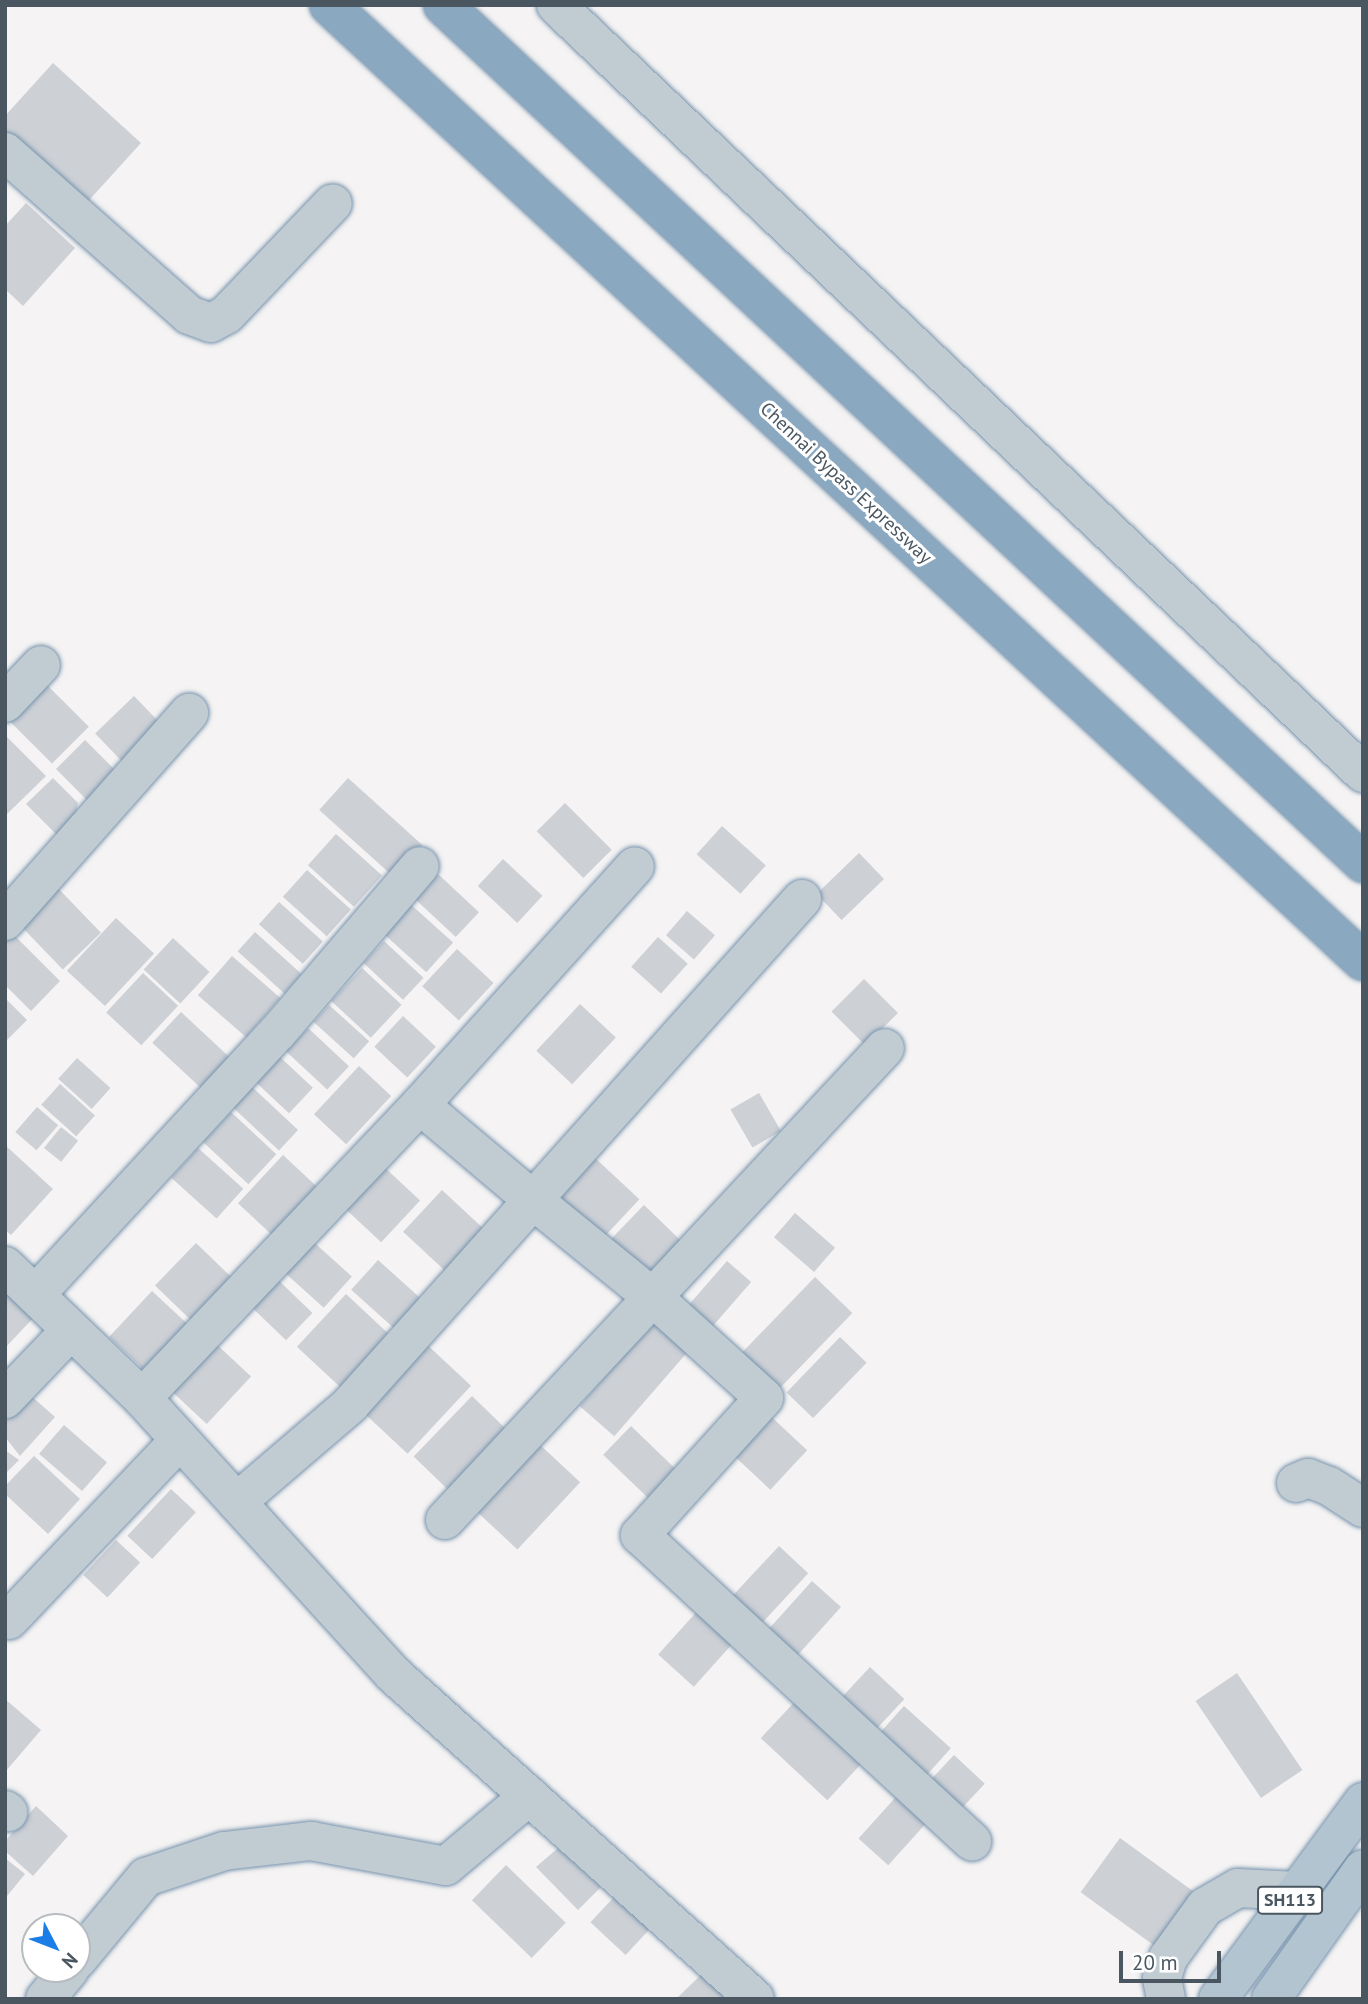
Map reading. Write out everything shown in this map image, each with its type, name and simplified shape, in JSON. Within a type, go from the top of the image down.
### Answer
[{"type":"highway","name":"Chennai Bypass Expressway","points":[[329,5],[1363,961]]},
{"type":"highway","points":[[443,5],[1363,863]]},
{"type":"main road","name":"SH113","points":[[1218,1999],[1363,1802]]},
{"type":"main road","name":"SH113","points":[[1271,1999],[1363,1869]]},
{"type":"street","points":[[556,5],[1363,773]]},
{"type":"street","points":[[5,152],[189,316],[211,323],[227,314],[333,203]]},
{"type":"street","points":[[5,703],[41,665]]},
{"type":"street","points":[[5,921],[190,713]]},
{"type":"street","points":[[35,1295],[278,1032],[420,866]]},
{"type":"street","points":[[142,1398],[420,1105],[635,866]]},
{"type":"street","points":[[237,1502],[350,1405],[802,899]]},
{"type":"street","points":[[445,1520],[655,1299],[885,1048]]},
{"type":"street","points":[[420,1105],[655,1299],[764,1398],[640,1535],[972,1841]]},
{"type":"street","points":[[5,1266],[142,1398],[393,1674],[755,1999]]},
{"type":"street","points":[[5,1399],[70,1331]]},
{"type":"street","points":[[9,1620],[180,1440]]},
{"type":"street","points":[[1296,1483],[1308,1478],[1329,1486],[1363,1508]]},
{"type":"street","points":[[91,1943],[146,1877],[224,1851],[311,1841],[446,1866],[529,1796]]},
{"type":"street","points":[[1166,1999],[1162,1978],[1168,1958],[1205,1907],[1238,1888],[1297,1891]]},
{"type":"street","points":[[45,1999],[58,1983]]},
{"type":"building","points":[[53,63],[141,143],[82,208],[5,139],[5,116]]},
{"type":"building","points":[[26,203],[75,248],[23,306],[5,289],[5,226]]},
{"type":"building","points":[[45,683],[89,727],[52,764],[8,720]]},
{"type":"building","points":[[134,696],[164,727],[125,764],[95,734]]},
{"type":"building","points":[[5,735],[46,776],[5,816]]},
{"type":"building","points":[[85,740],[120,775],[91,804],[56,769]]},
{"type":"building","points":[[53,778],[78,803],[74,826],[61,839],[26,804]]},
{"type":"building","points":[[348,778],[422,845],[394,877],[319,810]]},
{"type":"building","points":[[565,803],[612,850],[583,878],[537,831]]},
{"type":"building","points":[[722,826],[766,865],[740,894],[697,854]]},
{"type":"building","points":[[336,834],[382,875],[354,907],[308,865]]},
{"type":"building","points":[[859,853],[884,879],[842,920],[817,894]]},
{"type":"building","points":[[503,859],[542,896],[517,923],[478,886]]},
{"type":"building","points":[[307,870],[351,909],[327,936],[283,897]]},
{"type":"building","points":[[438,874],[479,912],[456,937],[415,899]]},
{"type":"building","points":[[53,883],[101,933],[63,969],[15,920]]},
{"type":"building","points":[[407,901],[453,942],[426,972],[380,931]]},
{"type":"building","points":[[279,902],[323,941],[303,964],[259,924]]},
{"type":"building","points":[[687,911],[715,935],[694,959],[666,935]]},
{"type":"building","points":[[116,918],[154,953],[105,1006],[67,971]]},
{"type":"building","points":[[255,932],[302,974],[284,993],[238,951]]},
{"type":"building","points":[[13,934],[60,981],[31,1011],[5,985],[5,942]]},
{"type":"building","points":[[658,937],[688,964],[661,993],[631,967]]},
{"type":"building","points":[[173,938],[210,972],[180,1004],[144,969]]},
{"type":"building","points":[[384,941],[423,978],[403,1000],[364,963]]},
{"type":"building","points":[[457,949],[494,983],[459,1020],[422,986]]},
{"type":"building","points":[[232,956],[280,998],[246,1037],[198,995]]},
{"type":"building","points":[[362,968],[401,1005],[371,1038],[331,1001]]},
{"type":"building","points":[[143,973],[178,1006],[141,1045],[106,1012]]},
{"type":"building","points":[[864,979],[898,1013],[865,1045],[831,1012]]},
{"type":"building","points":[[5,998],[27,1020],[5,1042]]},
{"type":"building","points":[[580,1004],[616,1037],[572,1084],[536,1051]]},
{"type":"building","points":[[329,1005],[369,1041],[354,1058],[314,1022]]},
{"type":"building","points":[[181,1012],[237,1064],[208,1095],[152,1043]]},
{"type":"building","points":[[403,1016],[436,1047],[407,1077],[374,1047]]},
{"type":"building","points":[[308,1028],[349,1066],[327,1090],[286,1051]]},
{"type":"building","points":[[280,1057],[313,1088],[289,1113],[256,1083]]},
{"type":"building","points":[[77,1058],[110,1088],[92,1109],[58,1079]]},
{"type":"building","points":[[359,1066],[391,1096],[346,1144],[314,1114]]},
{"type":"building","points":[[60,1084],[95,1115],[76,1136],[41,1105]]},
{"type":"building","points":[[252,1087],[298,1130],[279,1150],[233,1107]]},
{"type":"building","points":[[759,1093],[781,1131],[752,1148],[730,1110]]},
{"type":"building","points":[[37,1107],[58,1125],[36,1150],[15,1132]]},
{"type":"building","points":[[231,1112],[276,1154],[248,1184],[203,1142]]},
{"type":"building","points":[[61,1127],[78,1141],[61,1162],[44,1148]]},
{"type":"building","points":[[5,1145],[53,1189],[11,1235],[5,1230]]},
{"type":"building","points":[[198,1148],[243,1189],[217,1219],[171,1178]]},
{"type":"building","points":[[283,1155],[318,1188],[273,1236],[238,1203]]},
{"type":"building","points":[[594,1157],[639,1199],[603,1239],[557,1196]]},
{"type":"building","points":[[382,1165],[420,1200],[381,1242],[343,1207]]},
{"type":"building","points":[[442,1190],[490,1235],[451,1277],[403,1232]]},
{"type":"building","points":[[644,1205],[684,1243],[646,1282],[606,1244]]},
{"type":"building","points":[[795,1213],[835,1248],[814,1272],[774,1237]]},
{"type":"building","points":[[308,1237],[352,1276],[324,1308],[280,1268]]},
{"type":"building","points":[[196,1243],[233,1279],[192,1322],[155,1285]]},
{"type":"building","points":[[378,1260],[426,1303],[399,1333],[351,1290]]},
{"type":"building","points":[[727,1261],[751,1282],[712,1327],[688,1306]]},
{"type":"building","points":[[270,1272],[312,1313],[286,1340],[244,1299]]},
{"type":"building","points":[[815,1277],[852,1313],[778,1390],[741,1354]]},
{"type":"building","points":[[10,1288],[37,1314],[5,1348],[5,1293]]},
{"type":"building","points":[[152,1291],[191,1328],[149,1374],[109,1337]]},
{"type":"building","points":[[346,1294],[396,1340],[347,1393],[297,1347]]},
{"type":"building","points":[[657,1317],[692,1347],[614,1436],[580,1406]]},
{"type":"building","points":[[840,1337],[867,1363],[813,1418],[787,1392]]},
{"type":"building","points":[[422,1340],[471,1386],[408,1454],[359,1408]]},
{"type":"building","points":[[213,1341],[251,1376],[207,1424],[169,1389]]},
{"type":"building","points":[[29,1394],[55,1417],[20,1456],[5,1437],[5,1422]]},
{"type":"building","points":[[472,1396],[512,1434],[453,1495],[414,1456]]},
{"type":"building","points":[[764,1410],[807,1450],[770,1490],[727,1449]]},
{"type":"building","points":[[64,1425],[107,1462],[82,1491],[39,1454]]},
{"type":"building","points":[[631,1426],[676,1469],[648,1498],[603,1455]]},
{"type":"building","points":[[537,1442],[580,1482],[517,1550],[474,1509]]},
{"type":"building","points":[[5,1450],[19,1460],[5,1474]]},
{"type":"building","points":[[34,1456],[80,1499],[48,1534],[5,1494],[5,1486]]},
{"type":"building","points":[[171,1489],[196,1512],[152,1559],[127,1536]]},
{"type":"building","points":[[116,1540],[140,1563],[107,1598],[83,1575]]},
{"type":"building","points":[[779,1546],[808,1573],[760,1625],[731,1598]]},
{"type":"building","points":[[812,1581],[841,1607],[789,1664],[760,1638]]},
{"type":"building","points":[[701,1607],[737,1639],[694,1687],[658,1655]]},
{"type":"building","points":[[870,1667],[904,1699],[877,1728],[843,1696]]},
{"type":"building","points":[[1237,1673],[1302,1770],[1261,1798],[1196,1701]]},
{"type":"building","points":[[801,1695],[868,1757],[827,1800],[761,1738]]},
{"type":"building","points":[[5,1699],[41,1730],[5,1772]]},
{"type":"building","points":[[904,1706],[951,1748],[925,1777],[878,1735]]},
{"type":"building","points":[[954,1755],[985,1784],[962,1809],[931,1780]]},
{"type":"building","points":[[904,1788],[934,1815],[888,1865],[858,1839]]},
{"type":"building","points":[[36,1806],[68,1836],[33,1876],[5,1851],[5,1841]]},
{"type":"building","points":[[1120,1838],[1195,1893],[1156,1947],[1081,1892]]},
{"type":"building","points":[[558,1848],[601,1887],[578,1910],[536,1867]]},
{"type":"building","points":[[5,1858],[25,1874],[7,1896],[5,1895]]},
{"type":"building","points":[[506,1865],[566,1923],[532,1958],[472,1900]]},
{"type":"building","points":[[615,1896],[650,1929],[626,1955],[590,1922]]},
{"type":"building","points":[[708,1968],[737,1999],[676,1999]]}]
